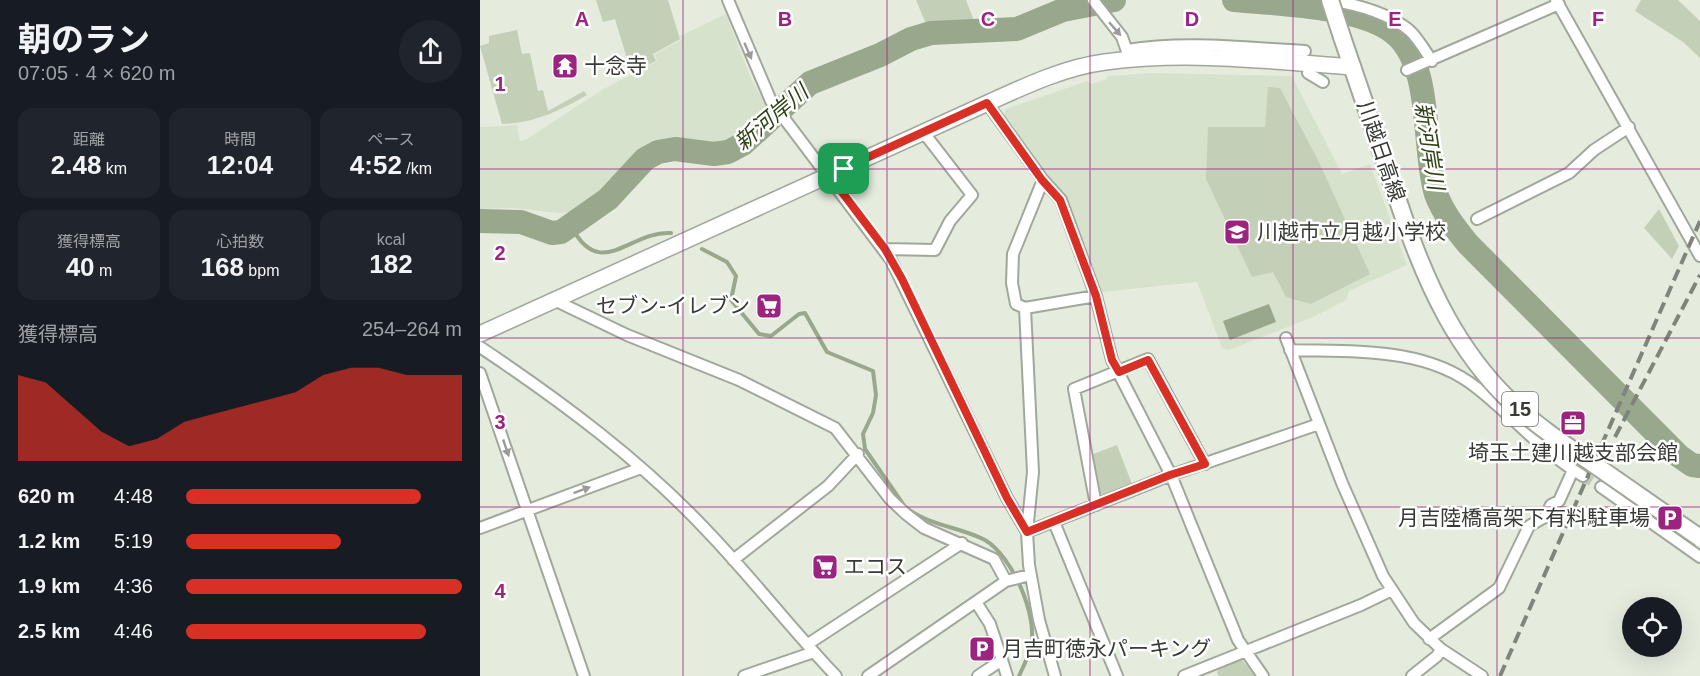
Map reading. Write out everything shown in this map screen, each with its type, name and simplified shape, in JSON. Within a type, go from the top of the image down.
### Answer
[{"type":"main road","name":"川越日高線","points":[[1329,0],[1422,269],[1447,318],[1484,372],[1508,399],[1563,444],[1700,538]]},
{"type":"street","points":[[728,0],[771,101],[885,249],[914,303],[1007,498],[1027,532]]},
{"type":"street","points":[[1329,0],[1355,6],[1395,22],[1415,36],[1428,62]]},
{"type":"street","points":[[1407,70],[1557,2],[1700,256]]},
{"type":"street","points":[[1094,3],[1122,37],[1129,55]]},
{"type":"street","points":[[480,334],[987,103],[1059,74],[1129,55],[1148,46],[1305,51]]},
{"type":"street","points":[[1129,55],[1353,67]]},
{"type":"street","points":[[1308,73],[1323,82]]},
{"type":"street","points":[[987,103],[1042,180],[1060,200],[1096,296],[1112,360],[1170,475],[1238,640],[1263,676]]},
{"type":"street","points":[[1477,219],[1569,172],[1594,150],[1629,127]]},
{"type":"street","points":[[885,249],[935,250],[951,221],[972,195],[924,133]]},
{"type":"street","points":[[1042,180],[1013,254],[1011,267],[1016,304],[1025,308],[1096,296]]},
{"type":"street","points":[[554,300],[627,335],[739,380],[835,428],[858,454],[890,499],[906,514],[924,528],[994,559],[1006,581]]},
{"type":"street","points":[[1025,308],[1033,472],[1027,532],[1030,575],[1054,676]]},
{"type":"street","points":[[1286,338],[1379,567],[1392,590],[1414,623],[1429,639],[1482,676]]},
{"type":"street","points":[[480,347],[559,404],[641,468],[709,533],[836,676]]},
{"type":"street","points":[[1290,350],[1411,357],[1450,373],[1476,387],[1539,446],[1583,476]]},
{"type":"street","points":[[1096,505],[1074,389],[1148,360],[1205,464]]},
{"type":"street","points":[[480,373],[584,676]]},
{"type":"street","points":[[1027,532],[1170,475],[1319,424]]},
{"type":"street","points":[[733,560],[828,486],[858,454]]},
{"type":"street","points":[[480,528],[641,468]]},
{"type":"street","points":[[1429,639],[1498,588],[1530,526],[1545,518],[1551,505],[1559,501],[1573,470]]},
{"type":"street","points":[[1601,487],[1700,557]]},
{"type":"street","points":[[1053,522],[1117,676]]},
{"type":"street","points":[[744,676],[811,648],[962,543]]},
{"type":"street","points":[[868,676],[1006,581],[1030,575]]},
{"type":"street","points":[[1184,676],[1211,671],[1245,650],[1354,608],[1392,590]]},
{"type":"street","points":[[976,602],[990,624],[1007,676]]},
{"type":"street","points":[[1412,676],[1437,656],[1441,649]]},
{"type":"street","points":[[978,676],[1002,660]]},
{"type":"shaded area","points":[[596,0],[668,0],[680,39],[653,54],[656,61],[637,70],[628,62],[615,19],[603,22]]},
{"type":"shaded area","points":[[916,0],[966,0],[974,21],[926,24]]},
{"type":"shaded area","points":[[1641,0],[1678,0],[1700,21],[1700,58],[1683,42],[1635,11]]},
{"type":"shaded area","points":[[726,14],[752,81],[769,110],[744,132],[715,145],[671,147],[647,155],[616,186],[570,212],[513,208],[480,209],[480,127],[517,125],[520,141],[525,140],[602,90],[657,61],[655,54],[681,40],[680,36]]},
{"type":"shaded area","points":[[517,30],[522,54],[530,53],[538,91],[543,90],[548,111],[584,91],[587,95],[546,115],[502,124],[480,46],[489,43],[489,36]]},
{"type":"shaded area","name":"川越市立月越小学校","points":[[1152,73],[1292,76],[1342,174],[1370,164],[1407,265],[1349,291],[1346,300],[1313,317],[1229,350],[1222,348],[1197,282],[1102,292],[1067,200],[1003,115],[1006,109],[1087,81],[1091,84],[1105,80],[1108,76]]},
{"type":"shaded area","points":[[1268,87],[1280,88],[1318,160],[1370,274],[1311,304],[1286,297],[1273,272],[1252,277],[1206,179],[1208,127],[1265,127]]},
{"type":"shaded area","points":[[1659,209],[1679,246],[1672,259],[1644,228]]},
{"type":"shaded area","points":[[1269,304],[1276,322],[1230,340],[1223,321]]},
{"type":"shaded area","points":[[1117,445],[1132,484],[1103,495],[1098,493],[1091,455]]},
{"type":"shaded area","points":[[1241,659],[1256,676],[1219,676],[1218,669]]},
{"type":"waterway","name":"新河岸川","points":[[480,221],[521,222],[552,233],[561,232],[608,199],[645,159],[658,152],[675,149],[714,154],[728,152],[743,144],[810,83],[880,55],[911,39],[931,33],[1017,29],[1063,10],[1114,0]]},
{"type":"waterway","name":"新河岸川","points":[[1234,0],[1295,5],[1340,12],[1361,17],[1394,33],[1407,47],[1415,65],[1425,109],[1436,194],[1450,220],[1468,244],[1679,456],[1692,465],[1700,466]]},
{"type":"waterway","points":[[571,226],[582,243],[594,251],[605,252],[617,250],[656,234],[671,233]]},
{"type":"waterway","points":[[702,249],[727,262],[736,276],[731,300],[759,334],[771,336],[799,314],[805,313],[827,352],[873,371],[876,395],[873,413],[863,434],[865,449],[903,504]]},
{"type":"waterway","points":[[908,509],[926,519],[985,540],[1005,559],[1021,587],[1031,619],[1031,646],[1019,676]]},
{"type":"tunnel","points":[[1583,476],[1601,487]]},
{"type":"railway","points":[[1500,676],[1700,221]]},
{"type":"railway","points":[[1615,437],[1700,275]]},
{"type":"place","name":"十念寺","points":[[565,66]]},
{"type":"place","name":"川越市立月越小学校","points":[[1237,232]]},
{"type":"place","name":"セブン-イレブン","points":[[769,306]]},
{"type":"place","name":"埼玉土建川越支部会館","points":[[1573,423]]},
{"type":"place","name":"月吉陸橋高架下有料駐車場","points":[[1670,518]]},
{"type":"place","name":"エコス","points":[[825,567]]},
{"type":"place","name":"月吉町徳永パーキング","points":[[982,649]]},
{"type":"route","points":[[987,103],[1042,180],[1060,200],[1096,296],[1112,360],[1119,372],[1148,360],[1205,464],[1170,475],[1027,532],[1007,498],[902,279],[885,249],[829,175],[844,169],[987,103]]}]
